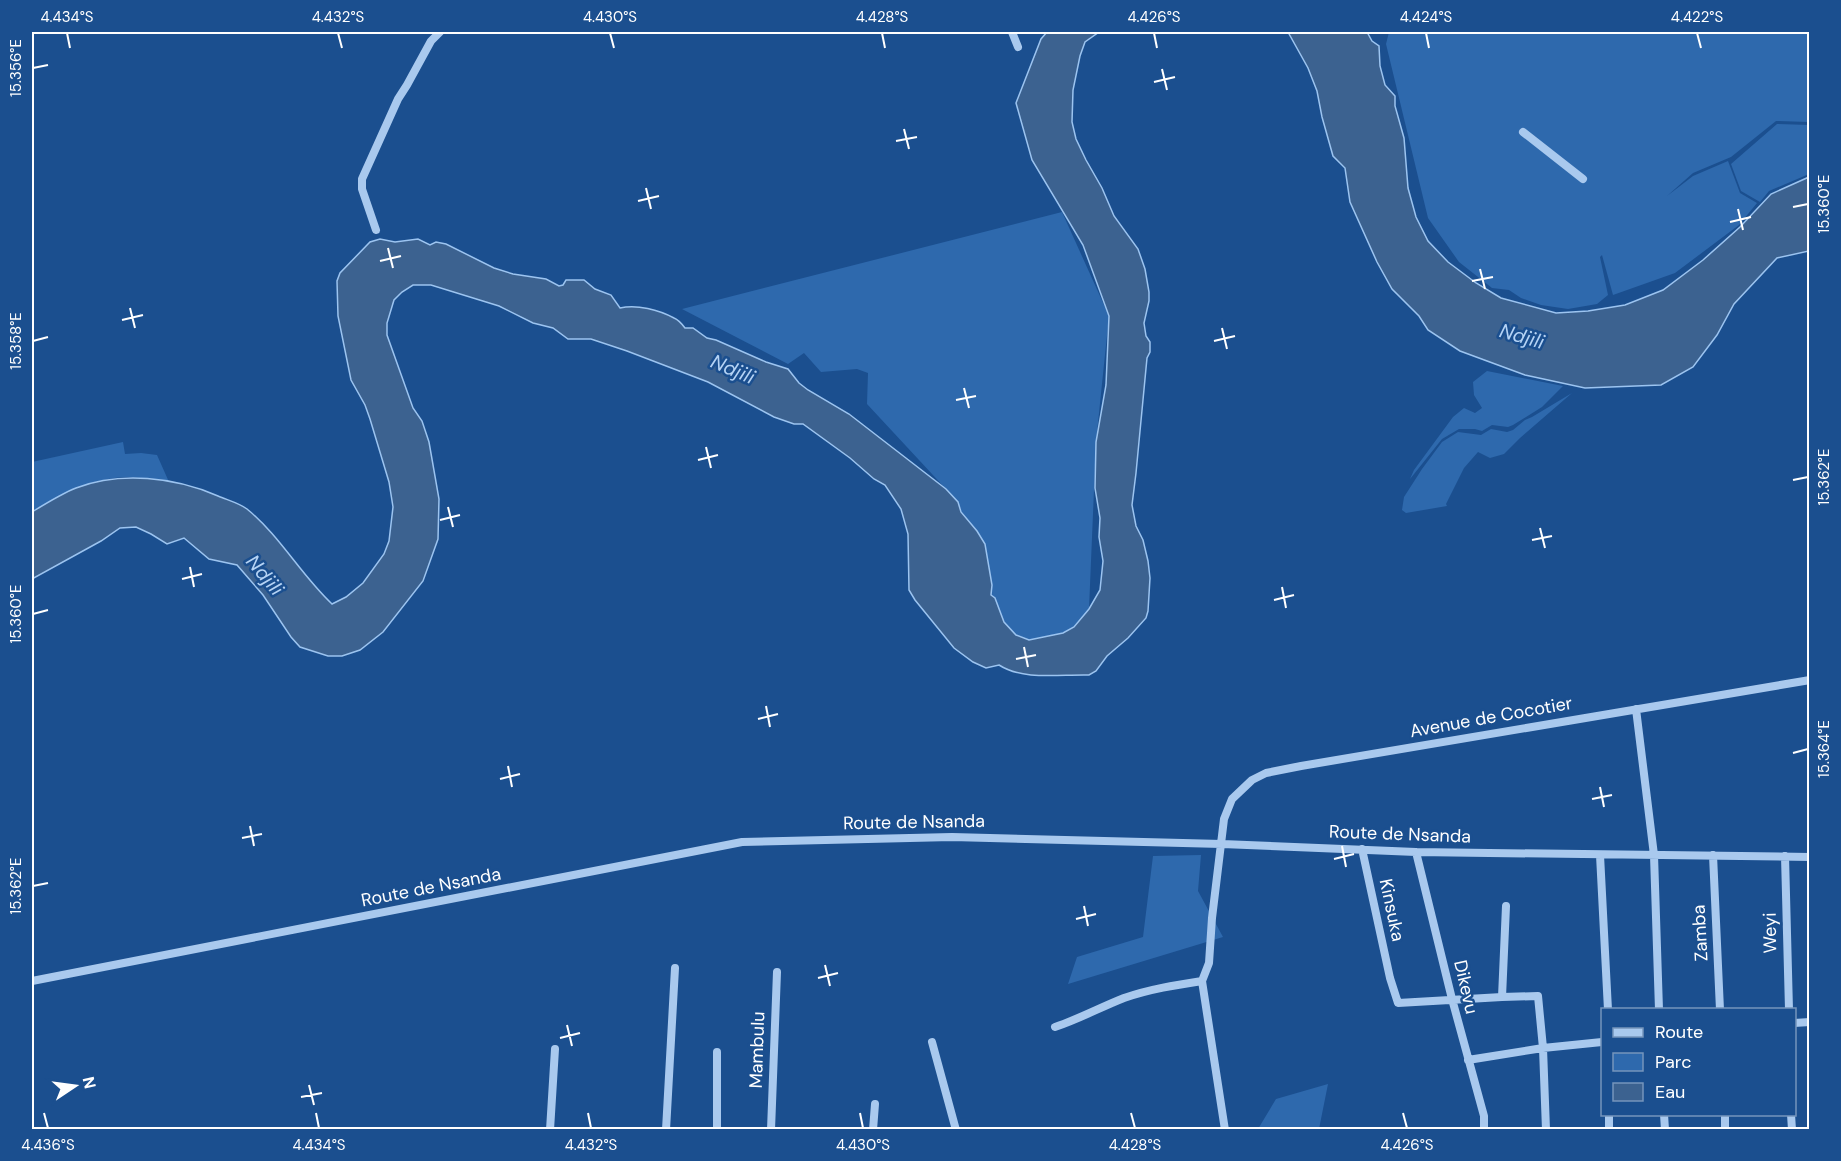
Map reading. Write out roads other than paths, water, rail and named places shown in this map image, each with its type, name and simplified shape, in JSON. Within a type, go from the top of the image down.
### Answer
[{"type":"street","points":[[376,230],[362,189],[362,179],[398,99],[431,41],[440,32]]},
{"type":"street","points":[[1012,32],[1018,47]]},
{"type":"street","points":[[1523,132],[1583,179]]},
{"type":"street","name":"Avenue de Cocotier","points":[[1202,981],[1209,963],[1224,819],[1232,799],[1252,780],[1266,773],[1809,680]]},
{"type":"street","points":[[1636,709],[1654,855],[1659,1008]]},
{"type":"street","name":"Route de Nsanda","points":[[32,981],[742,842],[952,837],[1416,852],[1809,857]]},
{"type":"street","name":"Kinsuka","points":[[1362,849],[1390,978],[1398,1003],[1452,999]]},
{"type":"street","name":"Dikevu","points":[[1416,852],[1467,1060],[1484,1116],[1484,1130]]},
{"type":"street","points":[[1600,855],[1608,1008]]},
{"type":"street","name":"Zamba","points":[[1713,855],[1720,1008]]},
{"type":"street","name":"Weyi","points":[[1785,856],[1789,1008]]},
{"type":"street","points":[[1502,997],[1506,906]]},
{"type":"street","points":[[666,1130],[675,968]]},
{"type":"street","name":"Mambulu","points":[[771,1130],[777,972]]},
{"type":"street","points":[[1055,1027],[1124,998],[1153,989],[1202,981],[1225,1130]]},
{"type":"street","points":[[1452,999],[1538,996],[1543,1048],[1546,1130]]},
{"type":"street","points":[[932,1041],[956,1130]]},
{"type":"street","points":[[1467,1060],[1543,1048],[1601,1042]]},
{"type":"street","points":[[550,1130],[555,1049]]},
{"type":"street","points":[[717,1052],[717,1130]]},
{"type":"street","points":[[873,1130],[875,1104]]},
{"type":"water","name":"Ndjili","points":[[1047,32],[1099,32],[1085,42],[1080,56],[1073,90],[1072,122],[1076,139],[1114,216],[1138,249],[1145,269],[1149,292],[1144,323],[1146,336],[1150,342],[1150,352],[1147,358],[1132,505],[1136,526],[1143,540],[1148,561],[1150,578],[1148,611],[1146,618],[1128,638],[1107,656],[1096,671],[1089,675],[1043,676],[1020,673],[999,665],[986,668],[973,662],[954,648],[909,590],[908,534],[901,509],[885,485],[803,424],[794,424],[774,417],[708,382],[627,351],[591,339],[568,339],[553,328],[533,323],[499,306],[431,285],[413,285],[394,300],[387,323],[387,335],[413,408],[422,421],[429,442],[439,499],[438,539],[423,581],[383,632],[360,650],[342,656],[328,656],[300,647],[263,595],[237,565],[209,559],[184,538],[167,544],[136,527],[120,528],[32,579],[32,512],[76,488],[111,479],[147,478],[184,484],[244,507],[270,531],[310,581],[332,604],[346,597],[363,583],[384,554],[389,541],[393,507],[389,482],[370,419],[351,380],[338,316],[337,281],[340,273],[370,242],[380,239],[395,242],[418,239],[430,245],[436,242],[446,244],[494,268],[513,274],[546,279],[559,286],[563,285],[566,280],[584,280],[595,289],[611,295],[620,308],[641,307],[662,312],[677,320],[685,328],[693,328],[707,338],[788,369],[799,383],[849,414],[946,489],[958,502],[961,512],[985,544],[992,585],[991,595],[995,598],[1004,622],[1016,635],[1029,640],[1063,633],[1074,627],[1089,609],[1100,590],[1103,561],[1095,488],[1096,442],[1106,385],[1109,316],[1083,245],[1032,160],[1016,103],[1041,39]]},
{"type":"water","name":"Ndjili","points":[[1288,32],[1367,32],[1372,41],[1379,46],[1380,66],[1385,85],[1395,96],[1395,106],[1404,138],[1408,188],[1416,217],[1428,241],[1448,262],[1501,298],[1556,313],[1625,305],[1663,290],[1703,260],[1740,227],[1771,194],[1809,177],[1809,251],[1777,258],[1734,304],[1717,335],[1693,367],[1661,385],[1585,388],[1525,375],[1460,351],[1428,330],[1419,316],[1392,289],[1377,262],[1350,202],[1345,168],[1333,156],[1317,91],[1308,68]]}]
